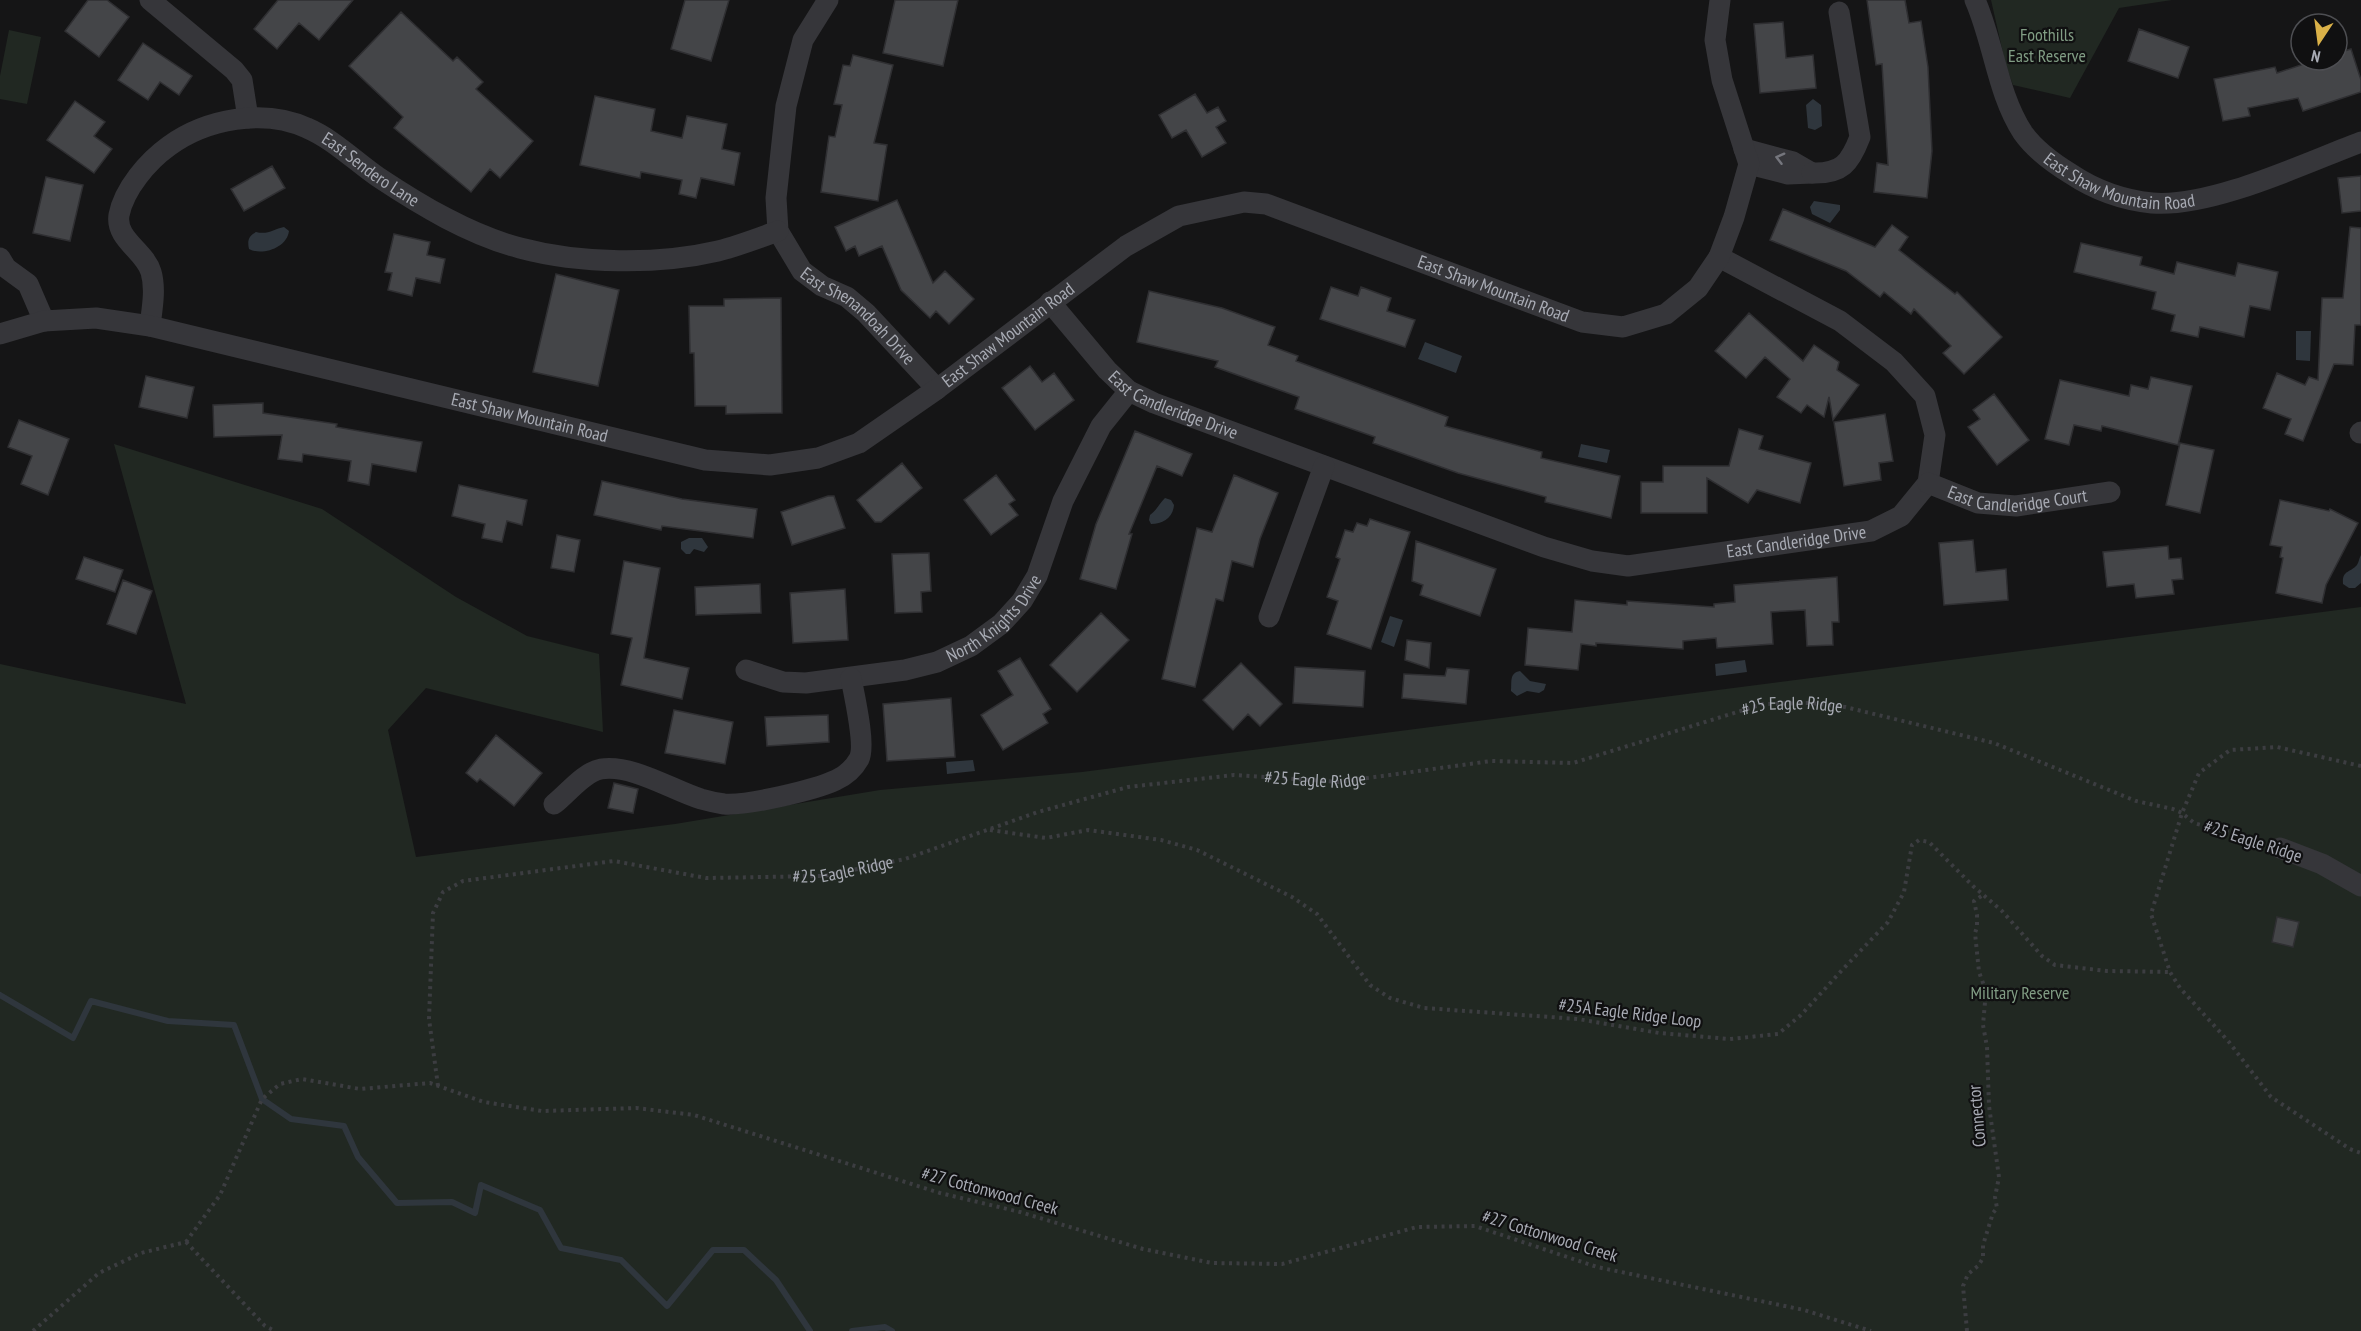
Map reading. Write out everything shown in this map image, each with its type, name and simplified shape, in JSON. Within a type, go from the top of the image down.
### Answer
[{"type":"street","points":[[150,0],[234,70],[242,80],[249,118]]},
{"type":"street","name":"East Shenandoah Drive","points":[[828,0],[803,40],[786,106],[776,198],[778,231],[802,271],[822,286],[847,297],[866,313],[937,389]]},
{"type":"street","points":[[1720,0],[1715,40],[1722,80],[1746,156],[1788,174],[1827,173],[1841,168],[1853,154],[1860,136],[1839,12]]},
{"type":"street","name":"East Shaw Mountain Road","points":[[1975,0],[2008,105],[2024,134],[2049,161],[2114,196],[2153,203],[2190,200],[2233,190],[2361,142]]},
{"type":"street","name":"East Sendero Lane","points":[[150,326],[153,308],[152,273],[148,264],[122,233],[118,217],[124,198],[145,168],[159,153],[181,137],[213,123],[249,118],[279,120],[307,128],[378,177],[446,217],[493,239],[520,248],[570,257],[628,260],[680,258],[720,251],[778,231]]},
{"type":"street","name":"East Shaw Mountain Road","points":[[1,340],[44,321],[96,318],[150,326],[705,459],[770,465],[818,458],[859,443],[937,389],[1126,246],[1179,216],[1244,202],[1266,204],[1582,322],[1623,327],[1666,314],[1698,288],[1719,257],[1734,217],[1746,156]]},
{"type":"street","points":[[1719,257],[1840,321],[1894,363],[1925,396],[1935,435],[1929,483]]},
{"type":"street","points":[[0,258],[6,268],[28,285],[44,321]]},
{"type":"street","name":"East Candleridge Drive","points":[[1050,302],[1107,370],[1129,391],[1154,403],[1544,547],[1592,561],[1628,566],[1871,531],[1900,516],[1929,483]]},
{"type":"street","name":"North Knights Drive","points":[[746,670],[783,682],[806,683],[905,670],[937,663],[971,646],[1001,624],[1022,601],[1036,576],[1063,501],[1101,426],[1129,391]]},
{"type":"street","points":[[1269,617],[1324,466]]},
{"type":"street","name":"East Candleridge Court","points":[[1929,483],[1978,503],[2016,506],[2110,492]]},
{"type":"street","points":[[554,804],[587,776],[600,769],[633,772],[703,800],[725,804],[783,795],[836,780],[850,772],[860,757],[861,735],[851,678]]},
{"type":"street","name":"#25 Eagle Ridge","points":[[2280,848],[2322,864],[2361,886]]},
{"type":"path","name":"#25 Eagle Ridge","points":[[438,1086],[429,1019],[433,913],[443,892],[463,881],[614,861],[706,878],[824,876],[905,859],[1038,812],[1128,787],[1234,775],[1339,782],[1491,761],[1573,763],[1763,704],[1810,703],[1845,707],[1994,743],[2136,801],[2182,813],[2194,823],[2280,848]]},
{"type":"path","points":[[2361,766],[2277,747],[2230,750],[2199,772],[2182,813],[2151,914],[2170,972],[2180,988],[2229,1042],[2271,1097],[2350,1149],[2361,1153]]},
{"type":"path","name":"#25A Eagle Ridge Loop","points":[[989,830],[1046,838],[1088,830],[1161,840],[1197,850],[1292,897],[1317,914],[1370,985],[1390,998],[1424,1008],[1578,1019],[1659,1033],[1730,1039],[1778,1034],[1801,1015],[1888,922],[1904,892],[1912,845],[1918,840],[1929,842],[2001,911],[2042,956],[2055,965],[2107,971],[2170,972]]},
{"type":"path","name":"Connector","points":[[1967,1331],[1963,1286],[1968,1274],[1978,1266],[1983,1258],[1983,1245],[1993,1213],[1997,1208],[1995,1197],[1999,1177],[1989,1106],[1987,1047],[1983,1025],[1986,991],[1979,972],[1975,933],[1977,915],[1974,901],[1983,896]]},
{"type":"path","name":"#27 Cottonwood Creek","points":[[186,1242],[220,1195],[262,1099],[280,1084],[302,1079],[360,1089],[430,1083],[484,1102],[542,1111],[636,1108],[694,1115],[940,1193],[1020,1212],[1143,1249],[1212,1263],[1282,1264],[1417,1227],[1475,1227],[1597,1267],[1804,1310],[1871,1331]]},
{"type":"path","points":[[33,1331],[99,1274],[141,1253],[186,1242],[265,1326],[275,1331]]},
{"type":"green space","name":"Foothills East Reserve","points":[[1991,0],[2172,0],[2119,8],[2070,98],[2013,85],[2006,66]]},
{"type":"green space","points":[[9,30],[41,37],[27,104],[0,99],[0,76]]},
{"type":"green space","name":"Military Reserve","points":[[114,444],[322,509],[456,597],[527,636],[599,654],[603,732],[426,688],[388,730],[416,857],[675,824],[880,790],[1082,772],[2361,607],[2361,1331],[0,1331],[0,664],[186,704]]},
{"type":"shaded area","points":[[1813,99],[1821,105],[1822,126],[1815,130],[1808,128],[1806,105]]},
{"type":"shaded area","points":[[1814,201],[1840,205],[1840,210],[1830,223],[1812,214],[1810,207]]},
{"type":"shaded area","points":[[284,227],[289,231],[284,242],[279,246],[260,252],[249,249],[249,239],[256,232],[267,232]]},
{"type":"shaded area","points":[[2296,331],[2311,331],[2310,361],[2296,360]]},
{"type":"shaded area","points":[[1425,342],[1462,356],[1456,373],[1418,359]]},
{"type":"shaded area","points":[[1581,444],[1610,450],[1607,463],[1578,457]]},
{"type":"shaded area","points":[[1165,498],[1171,500],[1174,505],[1172,513],[1160,523],[1151,524],[1150,515]]},
{"type":"shaded area","points":[[689,538],[702,538],[708,547],[704,552],[694,549],[690,554],[686,554],[681,549],[681,542]]},
{"type":"shaded area","points":[[2361,555],[2361,583],[2355,588],[2349,588],[2343,584],[2344,576],[2357,565]]},
{"type":"shaded area","points":[[1390,616],[1403,620],[1394,647],[1381,642]]},
{"type":"shaded area","points":[[1745,660],[1747,672],[1716,676],[1715,664]]},
{"type":"shaded area","points":[[1520,671],[1530,681],[1546,684],[1544,690],[1539,693],[1527,691],[1517,696],[1511,691],[1511,681],[1514,674]]},
{"type":"shaded area","points":[[973,760],[975,771],[947,774],[946,762]]},
{"type":"building","points":[[88,0],[107,0],[129,17],[99,57],[65,31]]},
{"type":"building","points":[[278,0],[353,0],[319,40],[299,23],[277,49],[254,29]]},
{"type":"building","points":[[685,0],[729,0],[711,61],[671,49]]},
{"type":"building","points":[[895,0],[958,0],[943,66],[883,53]]},
{"type":"building","points":[[1867,0],[1905,0],[1909,23],[1921,21],[1928,67],[1932,151],[1927,198],[1874,192],[1877,163],[1888,165],[1882,64],[1876,65]]},
{"type":"building","points":[[401,12],[453,61],[457,57],[483,82],[476,89],[533,141],[500,178],[490,169],[471,192],[394,128],[403,117],[349,66]]},
{"type":"building","points":[[1783,22],[1786,58],[1813,55],[1816,88],[1760,93],[1754,24]]},
{"type":"building","points":[[2139,29],[2189,47],[2178,78],[2128,61]]},
{"type":"building","points":[[143,43],[192,76],[179,95],[160,82],[148,100],[118,80]]},
{"type":"building","points":[[2351,49],[2361,80],[2361,92],[2303,111],[2298,98],[2248,108],[2250,116],[2223,121],[2214,79],[2275,67],[2277,73],[2289,69],[2289,72],[2349,72],[2349,50]]},
{"type":"building","points":[[853,55],[893,65],[874,143],[887,145],[878,201],[821,192],[829,136],[835,137],[842,105],[834,104],[843,65],[850,66]]},
{"type":"building","points":[[1195,94],[1207,113],[1218,107],[1226,121],[1216,127],[1226,143],[1202,157],[1186,130],[1172,138],[1159,115]]},
{"type":"building","points":[[595,96],[655,109],[651,131],[682,138],[687,116],[727,124],[722,149],[740,153],[734,185],[701,178],[696,198],[679,194],[682,180],[641,172],[640,178],[580,165]]},
{"type":"building","points":[[75,101],[105,122],[94,136],[112,149],[94,173],[47,140]]},
{"type":"building","points":[[272,166],[285,188],[244,211],[231,189]]},
{"type":"building","points":[[2361,176],[2361,211],[2342,213],[2338,178]]},
{"type":"building","points":[[46,177],[83,185],[70,241],[33,233]]},
{"type":"building","points":[[897,200],[933,283],[945,271],[974,299],[949,324],[936,311],[930,318],[901,290],[882,246],[859,256],[855,246],[846,251],[835,227]]},
{"type":"building","points":[[1783,209],[1875,247],[1892,225],[1908,237],[1899,250],[1955,294],[1957,292],[2002,337],[1964,374],[1943,353],[1951,346],[1914,309],[1911,314],[1884,292],[1880,297],[1846,271],[1770,240]]},
{"type":"building","points":[[2350,227],[2361,228],[2361,325],[2355,325],[2353,365],[2334,364],[2303,441],[2285,434],[2291,419],[2263,408],[2277,373],[2305,385],[2309,377],[2318,380],[2322,298],[2343,298]]},
{"type":"building","points":[[394,234],[430,242],[427,255],[445,259],[440,283],[416,278],[412,296],[388,290],[392,273],[385,272]]},
{"type":"building","points":[[2081,243],[2142,257],[2140,265],[2174,274],[2177,262],[2235,276],[2238,263],[2278,272],[2270,310],[2250,306],[2244,337],[2200,327],[2198,337],[2171,331],[2175,315],[2152,309],[2156,292],[2074,272]]},
{"type":"building","points":[[556,274],[619,290],[598,386],[533,372]]},
{"type":"building","points":[[1331,287],[1358,296],[1361,287],[1391,298],[1387,311],[1415,320],[1405,347],[1320,319]]},
{"type":"building","points":[[1149,291],[1222,308],[1275,327],[1268,345],[1298,356],[1296,361],[1448,417],[1445,426],[1542,452],[1541,458],[1620,476],[1611,518],[1545,502],[1546,497],[1458,473],[1373,443],[1375,437],[1295,409],[1299,397],[1215,367],[1218,361],[1137,342]]},
{"type":"building","points":[[781,298],[782,413],[726,414],[726,406],[695,406],[694,353],[690,353],[689,306],[724,306],[724,299]]},
{"type":"building","points":[[1749,313],[1803,361],[1814,345],[1839,362],[1837,370],[1859,385],[1833,420],[1829,397],[1824,417],[1807,405],[1801,413],[1777,397],[1790,379],[1765,357],[1746,378],[1715,351]]},
{"type":"building","points":[[1030,366],[1042,382],[1054,373],[1074,400],[1035,430],[1002,388]]},
{"type":"building","points":[[146,376],[194,387],[187,418],[139,407]]},
{"type":"building","points":[[2151,377],[2192,386],[2178,445],[2102,426],[2101,431],[2074,425],[2069,445],[2045,439],[2060,380],[2129,396],[2131,385],[2148,389]]},
{"type":"building","points":[[1994,394],[2029,440],[1997,465],[1968,427],[1980,419],[1973,410]]},
{"type":"building","points":[[263,403],[263,413],[337,424],[336,427],[422,442],[416,472],[372,464],[369,485],[348,481],[351,461],[303,454],[302,462],[278,459],[282,435],[214,437],[213,405]]},
{"type":"building","points":[[1885,414],[1893,461],[1879,463],[1881,480],[1844,486],[1834,422]]},
{"type":"building","points":[[19,420],[69,439],[48,495],[21,484],[32,456],[8,447]]},
{"type":"building","points":[[1739,429],[1763,436],[1759,449],[1811,463],[1800,503],[1757,490],[1748,503],[1707,478],[1707,513],[1641,513],[1641,482],[1663,482],[1663,466],[1729,466]]},
{"type":"building","points":[[1135,431],[1192,454],[1182,476],[1157,466],[1129,534],[1132,534],[1116,589],[1080,579],[1096,524]]},
{"type":"building","points":[[2180,443],[2214,450],[2200,513],[2166,505]]},
{"type":"building","points":[[902,463],[922,488],[881,522],[875,522],[857,500]]},
{"type":"building","points":[[996,475],[1015,500],[1009,504],[1018,515],[991,535],[964,500]]},
{"type":"building","points":[[1234,475],[1278,493],[1260,539],[1253,567],[1232,561],[1223,601],[1216,599],[1195,687],[1162,679],[1197,528],[1212,532]]},
{"type":"building","points":[[602,481],[682,499],[757,509],[753,538],[662,526],[661,530],[594,515]]},
{"type":"building","points":[[459,485],[527,500],[522,525],[507,521],[502,542],[482,538],[485,524],[452,516]]},
{"type":"building","points":[[834,496],[845,528],[792,545],[781,512]]},
{"type":"building","points":[[2280,500],[2329,511],[2330,509],[2358,523],[2326,585],[2322,603],[2276,593],[2283,558],[2280,557],[2282,547],[2270,545]]},
{"type":"building","points":[[1370,519],[1410,532],[1371,649],[1327,634],[1338,601],[1327,597],[1340,559],[1336,557],[1345,530],[1353,532],[1357,523],[1367,526]]},
{"type":"building","points":[[557,535],[580,540],[574,572],[551,568]]},
{"type":"building","points":[[1973,540],[1976,572],[2006,569],[2008,600],[1944,605],[1939,543]]},
{"type":"building","points":[[1416,541],[1496,569],[1480,616],[1420,595],[1423,585],[1412,581]]},
{"type":"building","points":[[2168,546],[2169,559],[2181,558],[2183,579],[2172,580],[2174,594],[2136,598],[2134,584],[2107,587],[2103,552]]},
{"type":"building","points":[[929,553],[931,591],[921,592],[922,612],[895,613],[892,554]]},
{"type":"building","points":[[84,557],[123,570],[115,592],[76,579]]},
{"type":"building","points":[[624,561],[660,568],[644,658],[689,668],[682,699],[621,685],[632,638],[611,634]]},
{"type":"building","points":[[1837,577],[1839,622],[1832,622],[1833,645],[1807,646],[1805,610],[1771,612],[1773,644],[1717,648],[1716,638],[1683,641],[1683,649],[1581,644],[1578,670],[1525,665],[1528,628],[1572,632],[1575,600],[1627,605],[1627,601],[1714,607],[1714,604],[1735,602],[1734,585]]},
{"type":"building","points":[[123,580],[152,591],[136,634],[107,624]]},
{"type":"building","points":[[760,584],[761,613],[696,615],[695,587]]},
{"type":"building","points":[[845,589],[848,640],[793,643],[790,593]]},
{"type":"building","points":[[1101,613],[1129,640],[1077,692],[1050,665]]},
{"type":"building","points":[[1407,640],[1431,643],[1429,668],[1405,660]]},
{"type":"building","points":[[1020,658],[1051,709],[1043,714],[1048,723],[1003,750],[981,715],[1013,695],[998,671]]},
{"type":"building","points":[[1241,663],[1282,704],[1260,726],[1248,714],[1233,730],[1203,700]]},
{"type":"building","points":[[1295,667],[1365,671],[1363,707],[1293,703]]},
{"type":"building","points":[[1447,668],[1469,670],[1466,704],[1402,698],[1404,674],[1445,676]]},
{"type":"building","points":[[951,698],[955,757],[887,761],[883,704]]},
{"type":"building","points":[[674,710],[733,722],[725,764],[665,753]]},
{"type":"building","points":[[828,715],[829,742],[767,746],[765,717]]},
{"type":"building","points":[[496,735],[542,773],[514,806],[480,779],[477,782],[466,773]]},
{"type":"building","points":[[614,783],[638,789],[633,813],[608,808]]},
{"type":"building","points":[[2277,917],[2299,922],[2293,947],[2272,942]]},
{"type":"waterway","points":[[0,995],[73,1038],[91,1001],[168,1021],[234,1025],[262,1099],[291,1119],[344,1126],[358,1157],[397,1203],[452,1202],[475,1213],[481,1185],[540,1210],[561,1248],[621,1260],[667,1306],[713,1250],[744,1250],[776,1280],[810,1331]]},
{"type":"waterway","points":[[852,1331],[885,1327],[892,1331]]}]
